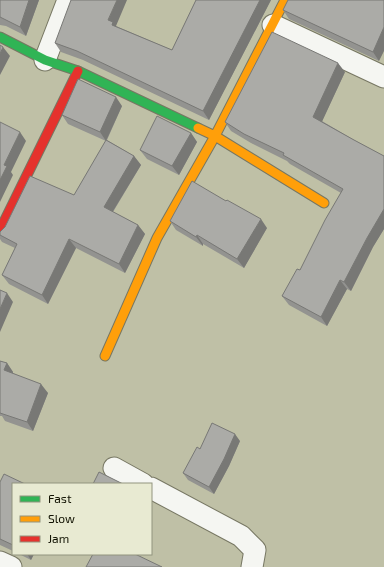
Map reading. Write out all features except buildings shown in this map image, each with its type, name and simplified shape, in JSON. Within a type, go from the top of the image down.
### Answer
[{"type":"street","points":[[45,60],[68,0]]},
{"type":"street","points":[[106,356],[157,238],[215,136],[285,0]]},
{"type":"street","points":[[273,25],[384,77]]},
{"type":"street","points":[[0,37],[45,60],[78,71],[215,136],[324,203]]},
{"type":"street","points":[[0,230],[78,71]]},
{"type":"street","points":[[114,468],[141,483]]},
{"type":"street","points":[[152,489],[241,536],[255,550],[252,567]]},
{"type":"street","points":[[0,562],[10,567]]},
{"type":"traffic: fast","points":[[0,37],[45,60],[78,71],[198,128]]},
{"type":"traffic: slow","points":[[285,0],[215,136],[324,203]]},
{"type":"traffic: slow","points":[[105,356],[157,238],[215,136],[198,128]]},
{"type":"traffic: jam","points":[[0,230],[78,71]]}]
